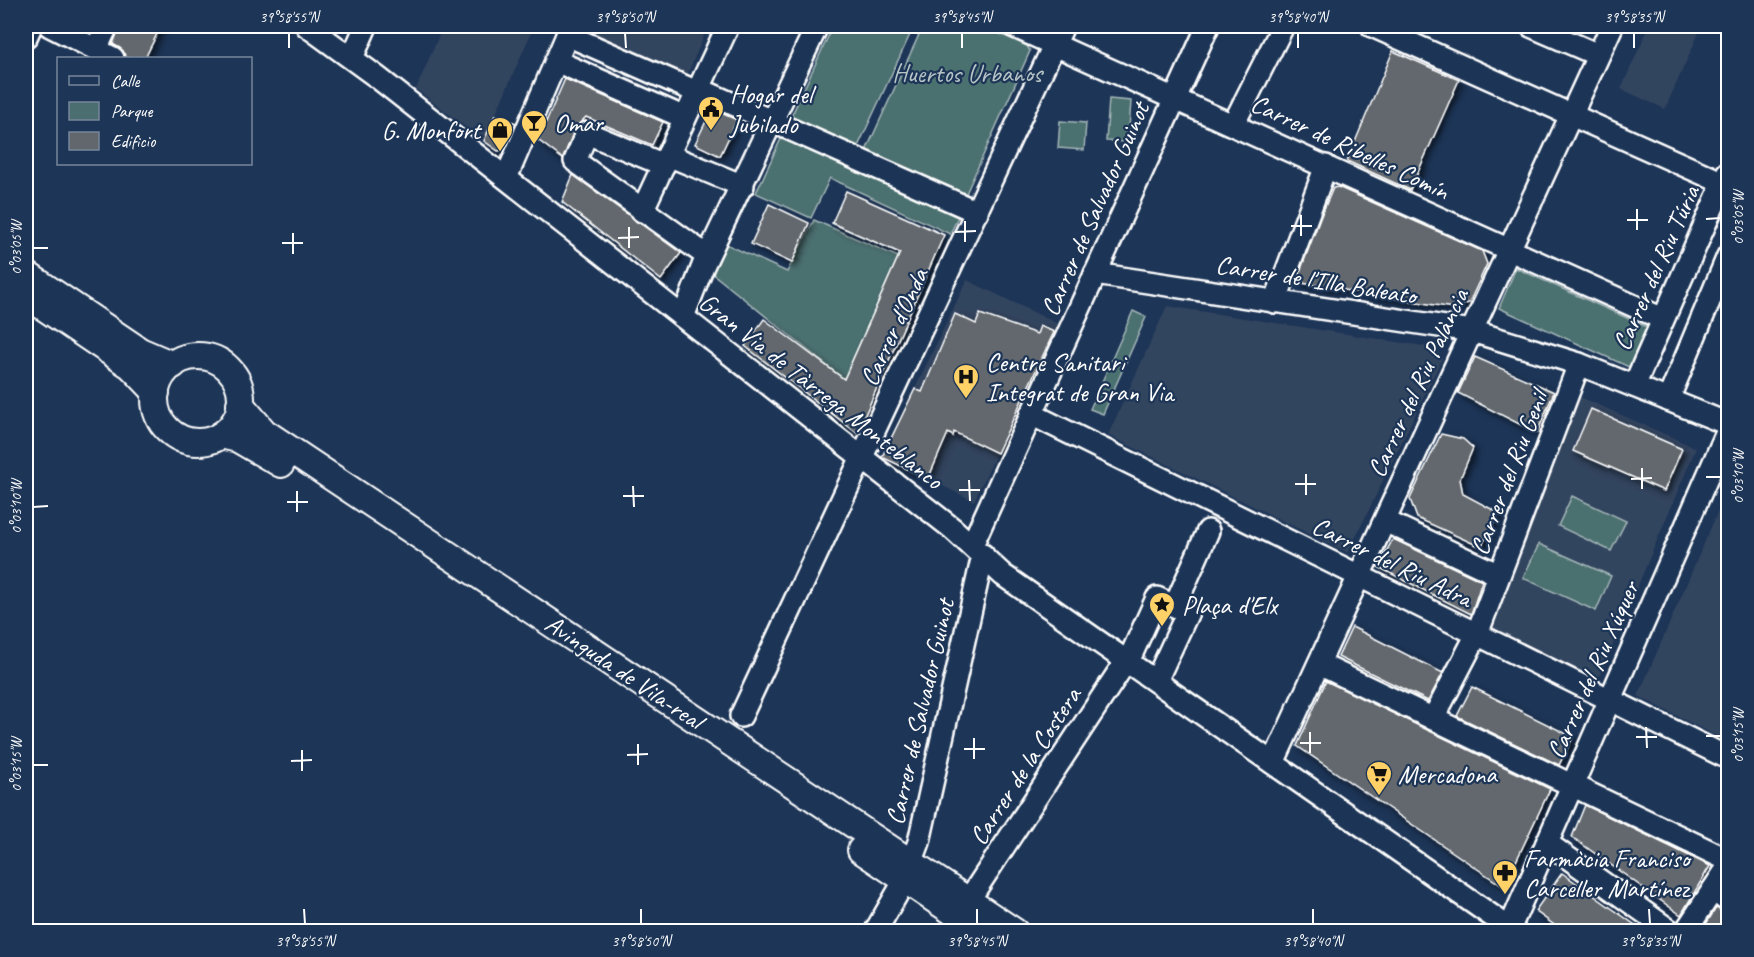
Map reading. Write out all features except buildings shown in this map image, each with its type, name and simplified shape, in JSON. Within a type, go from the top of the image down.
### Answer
[{"type":"main road","points":[[26,274],[140,351],[172,365]]},
{"type":"main road","points":[[26,295],[131,366],[156,392]]},
{"type":"main road","points":[[195,357],[218,362],[236,380],[240,404],[231,427],[221,435],[201,442],[178,438],[167,430],[159,418],[155,405],[156,392],[159,381],[172,365],[195,357]]},
{"type":"main road","name":"Avinguda de Vila-real","points":[[240,404],[264,432],[908,871],[983,932]]},
{"type":"main road","name":"Avinguda de Vila-real","points":[[221,435],[238,439],[255,447],[908,871],[968,900],[1015,932]]},
{"type":"street","points":[[26,37],[31,26]]},
{"type":"street","points":[[50,26],[106,52],[108,26]]},
{"type":"street","name":"Gran Via de Tàrrega Monteblanco","points":[[307,26],[352,58],[863,458],[977,550],[1003,574],[1511,930]]},
{"type":"street","points":[[352,58],[366,26]]},
{"type":"street","points":[[642,211],[728,26]]},
{"type":"street","points":[[683,317],[707,256],[743,186],[817,26]]},
{"type":"street","name":"Carrer de Ribelles Comín","points":[[1013,26],[1059,35],[1176,97],[1664,319]]},
{"type":"street","name":"Carrer de Salvador Guinot","points":[[875,932],[908,871],[977,550],[1031,414],[1208,26]]},
{"type":"street","points":[[1234,123],[1283,26]]},
{"type":"street","points":[[1372,26],[1727,180]]},
{"type":"street","points":[[1531,26],[1598,55]]},
{"type":"street","name":"Carrer del Riu Palància","points":[[1273,763],[1612,26]]},
{"type":"street","points":[[506,178],[569,30],[698,91],[977,212]]},
{"type":"street","name":"Carrer d'Onda","points":[[741,716],[1059,35]]},
{"type":"street","points":[[556,61],[685,118]]},
{"type":"street","points":[[707,256],[575,161],[587,133],[743,186]]},
{"type":"street","points":[[1275,302],[1326,165]]},
{"type":"street","name":"Carrer del Riu Túria","points":[[1634,386],[1727,180]]},
{"type":"street","points":[[1668,400],[1728,256]]},
{"type":"street","name":"Carrer de l'Illa Baleato","points":[[1095,274],[1472,331],[1579,364],[1728,424]]},
{"type":"street","name":"Carrer del Riu Genil","points":[[1433,719],[1477,634],[1579,364]]},
{"type":"street","name":"Carrer del Riu Adra","points":[[1031,414],[1728,758]]},
{"type":"street","name":"Carrer del Riu Xúquer","points":[[1511,930],[1728,430]]},
{"type":"street","points":[[1385,521],[1499,575]]},
{"type":"street","points":[[1175,606],[1208,531]]},
{"type":"street","points":[[1127,661],[1157,598],[1188,612],[1156,681]]},
{"type":"street","name":"Carrer de la Costera","points":[[968,900],[1127,661]]},
{"type":"street","points":[[1319,664],[1728,860]]},
{"type":"street","points":[[1547,843],[1672,932]]},
{"type":"street","points":[[1685,932],[1721,895],[1728,867]]},
{"type":"shaded area","points":[[443,26],[534,26],[484,141],[416,89]]},
{"type":"shaded area","points":[[583,26],[708,26],[686,78],[580,33]]},
{"type":"shaded area","points":[[1649,26],[1702,26],[1665,109],[1621,89]]},
{"type":"shaded area","name":"Centre Sanitari Integrat de Gran Via","points":[[967,280],[1058,324],[974,501],[882,457]]},
{"type":"shaded area","points":[[1167,306],[1436,348],[1442,359],[1348,553],[1108,435]]},
{"type":"shaded area","points":[[1576,395],[1696,448],[1599,678],[1483,628]]},
{"type":"shaded area","points":[[1728,488],[1728,742],[1638,696]]},
{"type":"green space","points":[[833,26],[914,26],[855,153],[964,204],[950,234],[830,178],[811,218],[756,193]]},
{"type":"green space","name":"Huertos Urbanos","points":[[923,26],[982,26],[1027,46],[1030,51],[964,198],[865,153]]},
{"type":"green space","points":[[1109,99],[1131,101],[1128,142],[1106,141]]},
{"type":"green space","points":[[1060,121],[1086,123],[1084,150],[1058,148]]},
{"type":"green space","points":[[814,220],[898,257],[844,379],[703,266],[715,239],[787,272]]},
{"type":"green space","points":[[1516,268],[1647,327],[1629,367],[1499,308]]},
{"type":"green space","points":[[1133,311],[1146,317],[1103,414],[1090,409]]},
{"type":"green space","points":[[1572,496],[1626,521],[1611,551],[1558,526]]},
{"type":"green space","points":[[1539,544],[1611,576],[1596,611],[1523,578]]},
{"type":"place","name":"Hogar del Jubilado","points":[[711,132]]},
{"type":"place","name":"Omar","points":[[534,146]]},
{"type":"place","name":"G. Monfort","points":[[500,153]]},
{"type":"place","name":"Centre Sanitari Integrat de Gran Via","points":[[966,400]]},
{"type":"place","name":"Plaça d'Elx","points":[[1162,628]]},
{"type":"place","name":"Mercadona","points":[[1379,797]]},
{"type":"place","name":"Farmàcia Franciso Carceller Martínez","points":[[1505,896]]}]
